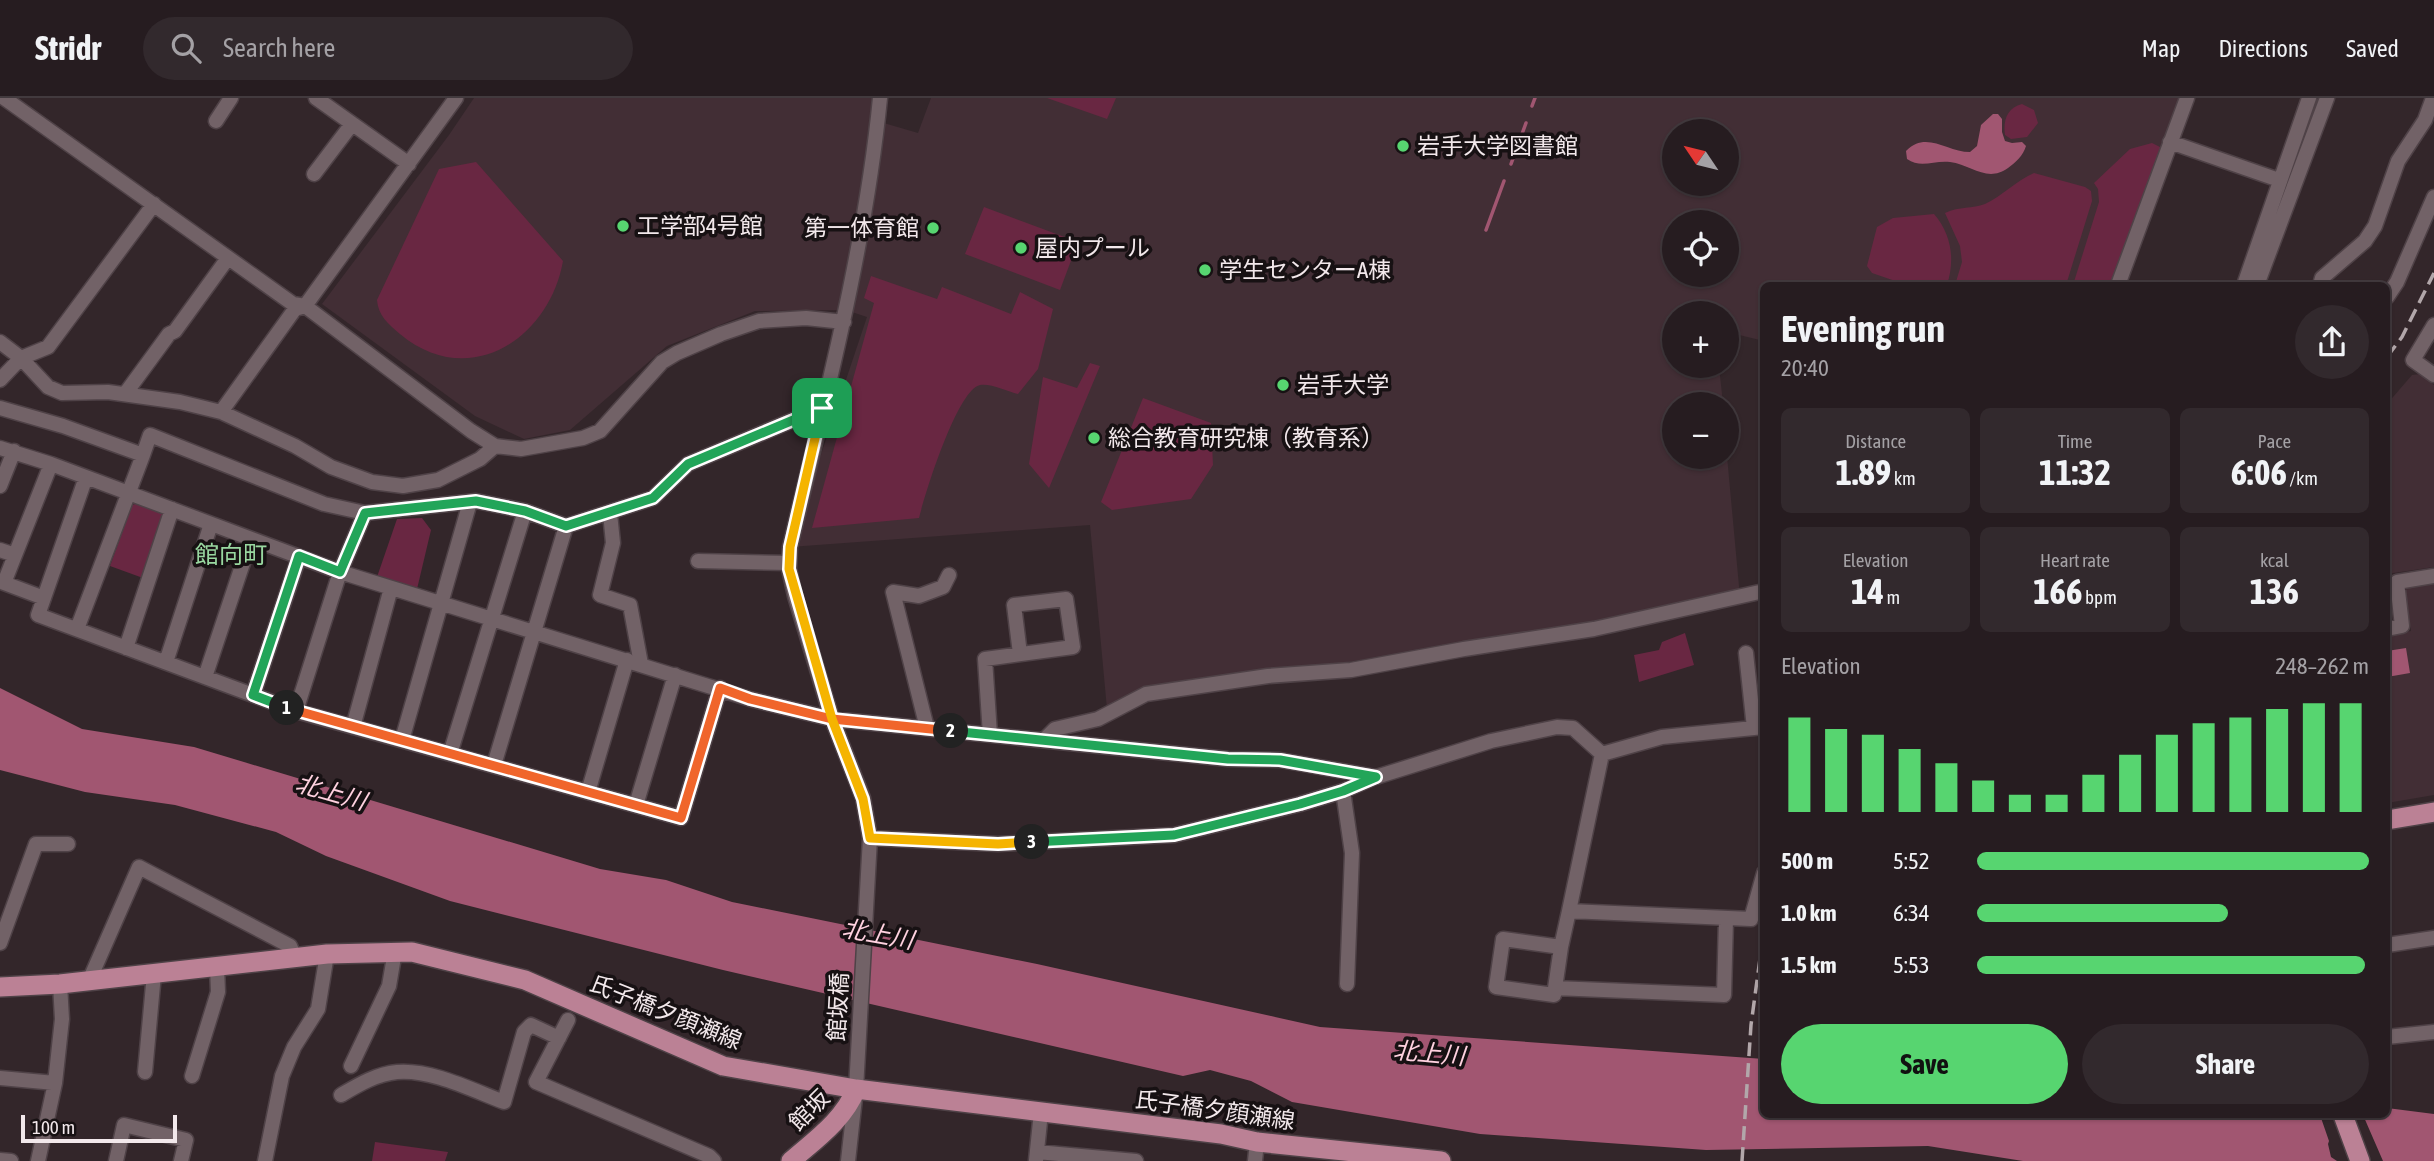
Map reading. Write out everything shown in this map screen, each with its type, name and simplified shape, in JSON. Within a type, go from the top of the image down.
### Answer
[{"type":"main road","points":[[2390,819],[2434,812]]},
{"type":"main road","name":"氏子橋夕顔瀬線","points":[[0,986],[60,984],[327,954],[395,951],[425,955],[525,980],[723,1066],[856,1089],[1220,1133],[1256,1152],[1441,1161]]},
{"type":"main road","name":"館坂","points":[[790,1161],[836,1121],[850,1103],[856,1089]]},
{"type":"main road","points":[[2344,1118],[2360,1161]]},
{"type":"street","points":[[4,98],[293,304],[305,306],[471,431],[495,446],[521,449],[583,438],[600,431],[662,362],[677,353],[759,321],[806,318],[844,322]]},
{"type":"street","points":[[216,121],[231,98]]},
{"type":"street","points":[[316,98],[409,164]]},
{"type":"street","points":[[221,412],[295,309],[305,306],[456,98]]},
{"type":"street","name":"館坂橋","points":[[848,1161],[856,1089],[870,838],[863,799],[832,719],[795,596],[789,563],[790,547],[844,322],[877,131],[880,98]]},
{"type":"street","points":[[2119,282],[2187,98]]},
{"type":"street","points":[[2245,282],[2309,98]]},
{"type":"street","points":[[2258,282],[2328,98]]},
{"type":"street","points":[[2321,282],[2322,278],[2365,241],[2375,226],[2398,161],[2425,120],[2433,98]]},
{"type":"street","points":[[314,174],[352,124]]},
{"type":"street","points":[[2170,142],[2279,180]]},
{"type":"street","points":[[2390,292],[2434,197]]},
{"type":"street","points":[[0,380],[20,358],[48,347],[155,204]]},
{"type":"street","points":[[125,394],[229,258]]},
{"type":"street","points":[[2434,325],[2413,359],[2434,375]]},
{"type":"street","points":[[0,342],[48,387],[62,393],[125,394],[180,402],[221,412],[295,446],[331,467],[372,482],[403,486],[438,480],[480,458],[495,446]]},
{"type":"street","points":[[0,408],[63,426],[143,454]]},
{"type":"street","points":[[77,629],[150,435],[324,504],[365,513],[476,501],[525,511],[566,526],[653,498],[688,464],[822,408]]},
{"type":"street","points":[[0,486],[7,450],[340,572],[750,699],[832,719],[1228,759],[1280,760],[1376,777]]},
{"type":"street","points":[[44,598],[4,583],[51,464]]},
{"type":"street","points":[[86,477],[38,615],[296,711],[681,818],[720,688]]},
{"type":"street","points":[[402,740],[470,502]]},
{"type":"street","points":[[126,648],[172,509]]},
{"type":"street","points":[[450,754],[525,511]]},
{"type":"street","points":[[296,711],[340,572],[365,513]]},
{"type":"street","points":[[588,792],[634,662],[630,605],[600,595],[613,543],[610,513]]},
{"type":"street","points":[[166,662],[211,524]]},
{"type":"street","points":[[494,765],[566,526]]},
{"type":"street","points":[[205,677],[251,538]]},
{"type":"street","points":[[0,550],[15,555]]},
{"type":"street","points":[[253,695],[299,556]]},
{"type":"street","points":[[698,561],[789,563]]},
{"type":"street","points":[[928,729],[893,592],[919,596],[943,587],[949,575]]},
{"type":"street","points":[[2390,628],[2402,626],[2397,582],[2434,576]]},
{"type":"street","points":[[353,727],[391,588]]},
{"type":"street","points":[[1044,740],[1055,729],[1098,719],[1146,694],[1268,676],[1352,670],[1594,629],[1760,592]]},
{"type":"street","points":[[990,735],[985,659],[1073,648],[1066,599],[1014,605],[1020,654]]},
{"type":"street","points":[[1602,754],[1662,737],[1759,727],[1746,653]]},
{"type":"street","points":[[636,805],[675,675]]},
{"type":"street","points":[[870,838],[998,844],[1174,835],[1300,804],[1490,741],[1557,727],[1573,729],[1602,754]]},
{"type":"street","points":[[1561,947],[1503,939],[1496,987],[1554,995],[1561,947],[1602,754]]},
{"type":"street","points":[[1343,791],[1352,853],[1347,984]]},
{"type":"street","points":[[0,943],[36,844],[68,844]]},
{"type":"street","points":[[89,981],[139,867],[290,946],[295,958]]},
{"type":"street","points":[[1569,911],[1751,919],[1760,887]]},
{"type":"street","points":[[1555,988],[1724,995],[1726,919]]},
{"type":"street","points":[[2390,945],[2434,938]]},
{"type":"street","points":[[351,1066],[389,986],[395,951]]},
{"type":"street","points":[[265,1161],[282,1076],[294,1047],[318,1009],[327,954]]},
{"type":"street","points":[[192,1076],[218,992],[217,967]]},
{"type":"street","points":[[145,1072],[154,974]]},
{"type":"street","points":[[38,1161],[55,1083],[62,1019],[60,984]]},
{"type":"street","points":[[568,1020],[536,1082],[709,1156],[714,1161]]},
{"type":"street","points":[[341,1095],[378,1076],[396,1072],[423,1073],[504,1102],[524,1032],[531,1025],[559,1038]]},
{"type":"street","points":[[2390,1037],[2434,1032]]},
{"type":"street","points":[[0,1078],[55,1083]]},
{"type":"street","points":[[1041,1112],[1036,1157],[1136,1161]]},
{"type":"street","points":[[116,1161],[124,1125],[186,1140],[181,1161]]},
{"type":"street","points":[[0,1160],[11,1161]]},
{"type":"shaded area","name":"岩手大学","points":[[474,98],[872,98],[870,119],[918,133],[931,98],[2182,98],[2114,282],[1760,282],[1760,340],[1739,335],[1739,301],[1662,301],[1662,378],[1720,378],[1722,392],[1662,392],[1662,469],[1728,469],[1740,597],[1621,623],[1150,690],[1107,709],[1090,525],[790,547],[867,317],[846,310],[755,311],[667,346],[570,430],[524,439],[475,416],[322,304]]},
{"type":"shaded area","points":[[1047,98],[1116,98],[1107,119]]},
{"type":"shaded area","points":[[2022,104],[2034,110],[2038,123],[2027,137],[2011,139],[2005,135],[2006,120],[2013,108]]},
{"type":"shaded area","points":[[2152,143],[2160,147],[2161,154],[2114,282],[2074,282],[2099,202],[2098,189],[2094,183],[2130,149]]},
{"type":"shaded area","points":[[476,162],[563,261],[555,289],[541,314],[523,334],[502,348],[478,357],[452,358],[426,350],[400,334],[382,315],[377,300],[439,169]]},
{"type":"shaded area","points":[[2034,173],[2091,191],[2092,201],[2067,282],[1956,282],[1962,262],[1960,246],[1945,213],[1985,204]]},
{"type":"shaded area","name":"屋内プール","points":[[984,207],[1078,242],[1060,290],[965,254]]},
{"type":"shaded area","points":[[1934,214],[1945,230],[1950,248],[1951,266],[1948,282],[1898,282],[1872,273],[1867,266],[1877,227],[1893,218]]},
{"type":"shaded area","points":[[871,276],[937,299],[942,287],[1011,314],[1020,292],[1053,309],[1038,369],[1018,394],[994,386],[980,385],[971,391],[962,405],[943,444],[919,518],[812,528],[874,303],[864,298]]},
{"type":"shaded area","points":[[1090,363],[1100,366],[1049,488],[1029,464],[1043,377],[1077,388]]},
{"type":"shaded area","points":[[2420,374],[2434,385],[2434,567],[2390,574],[2390,401],[2412,375]]},
{"type":"shaded area","points":[[1143,398],[1211,423],[1213,465],[1191,499],[1112,510],[1101,502]]},
{"type":"shaded area","points":[[138,503],[164,514],[143,578],[110,566],[132,505]]},
{"type":"shaded area","points":[[422,518],[431,530],[417,589],[377,577],[397,519]]},
{"type":"shaded area","points":[[2434,580],[2434,795],[2390,802],[2390,634],[2411,631],[2405,588],[2408,584]]},
{"type":"shaded area","points":[[1685,633],[1694,665],[1639,682],[1634,655],[1659,650],[1662,642]]},
{"type":"shaded area","points":[[375,1142],[448,1152],[445,1161],[372,1161]]},
{"type":"water","points":[[1993,114],[1998,114],[2002,119],[2005,141],[2022,142],[2026,146],[2023,153],[2008,168],[1993,174],[1950,162],[1923,164],[1907,159],[1906,151],[1921,142],[1970,152],[1977,146],[1981,125]]},
{"type":"water","points":[[2406,648],[2410,673],[2390,676],[2390,651]]},
{"type":"water","name":"北上川","points":[[0,688],[82,729],[194,747],[600,869],[666,880],[732,902],[1037,964],[1320,1027],[1760,1059],[1760,1118],[2390,1118],[2390,1108],[2434,1114],[2434,1161],[2023,1161],[1928,1146],[1706,1150],[1480,1134],[1292,1102],[1251,1081],[1210,1070],[1183,1076],[723,970],[450,901],[326,856],[276,832],[175,805],[85,792],[0,770]]},
{"type":"pier","points":[[2321,1118],[2364,1118],[2383,1161],[2337,1161],[2331,1157]]},
{"type":"waterway","points":[[1532,106],[1535,98]]},
{"type":"waterway","points":[[1511,164],[1526,123]]},
{"type":"waterway","points":[[1486,230],[1504,181]]},
{"type":"railway","points":[[2390,353],[2402,337],[2434,273]]},
{"type":"railway","points":[[1742,1161],[1751,1025],[1760,959]]},
{"type":"place","name":"岩手大学図書館","points":[[1403,146]]},
{"type":"place","name":"工学部4号館","points":[[623,226]]},
{"type":"place","name":"第一体育館","points":[[933,228]]},
{"type":"place","name":"屋内プール","points":[[1021,248]]},
{"type":"place","name":"学生センターA棟","points":[[1205,270]]},
{"type":"place","name":"岩手大学","points":[[1283,385]]},
{"type":"place","name":"総合教育研究棟（教育系）","points":[[1094,438]]},
{"type":"district","name":"館向町","points":[[231,554]]},
{"type":"route","points":[[822,408],[688,464],[653,498],[566,526],[525,511],[476,501],[365,513],[340,572],[299,556],[253,695],[296,711],[681,818],[720,688],[750,699],[832,719],[1228,759],[1280,760],[1376,777],[1343,791],[1300,804],[1174,835],[998,844],[870,838],[863,799],[832,719],[789,569],[790,547],[822,408]]}]
